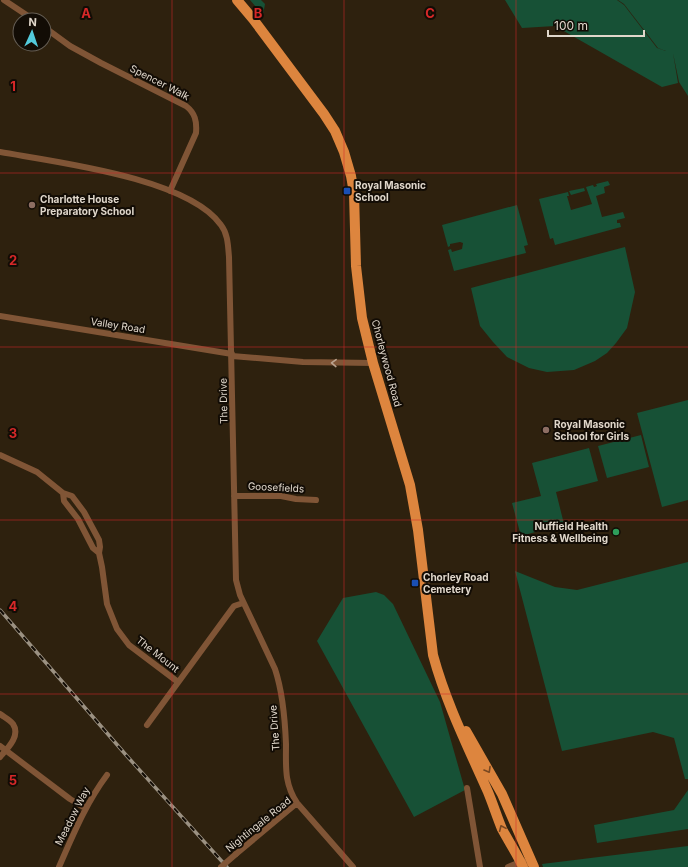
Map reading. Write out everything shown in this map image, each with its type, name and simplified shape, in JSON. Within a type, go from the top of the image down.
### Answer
[{"type":"main road","name":"Chorleywood Road","points":[[236,0],[253,19],[318,105],[335,131],[344,152],[354,193],[356,266],[362,318],[373,363],[410,485],[433,655],[438,673],[454,713]]},
{"type":"main road","points":[[454,713],[464,726],[502,794],[532,862]]},
{"type":"main road","points":[[454,713],[458,728],[489,794],[502,829],[522,865]]},
{"type":"street","points":[[4,0],[23,12]]},
{"type":"street","name":"Spencer Walk","points":[[52,33],[70,46],[88,56],[192,110],[197,124],[196,132],[170,191]]},
{"type":"street","name":"The Drive","points":[[0,152],[120,175],[170,191],[196,202],[212,214],[224,230],[229,257],[236,580],[243,603],[278,678],[283,707],[286,774],[292,795],[297,803]]},
{"type":"street","name":"Valley Road","points":[[0,316],[232,355],[303,362],[373,363]]},
{"type":"street","name":"The Mount","points":[[0,455],[37,472],[63,493],[72,496],[84,512],[99,540],[99,553],[107,604],[117,629],[130,645],[178,682]]},
{"type":"street","name":"Goosefields","points":[[234,496],[281,496],[296,499],[316,500]]},
{"type":"street","points":[[147,725],[234,606],[243,603]]},
{"type":"street","points":[[0,714],[11,722],[14,727],[15,737],[0,758]]},
{"type":"street","points":[[0,746],[70,799],[85,808]]},
{"type":"street","name":"Meadow Way","points":[[59,867],[85,808],[107,775]]},
{"type":"street","points":[[467,788],[480,867]]},
{"type":"street","name":"Nightingale Road","points":[[221,867],[297,803],[353,867]]},
{"type":"street","points":[[508,867],[532,862]]},
{"type":"green space","points":[[250,0],[261,0],[265,4],[263,15]]},
{"type":"green space","points":[[505,0],[617,0],[624,5],[657,48],[666,51],[658,48],[624,4],[618,0],[688,0],[688,96],[679,82],[673,53],[678,83],[662,87],[555,26],[522,28]]},
{"type":"green space","points":[[608,181],[610,185],[604,187],[605,193],[596,196],[602,217],[623,212],[625,218],[617,220],[617,223],[620,223],[621,227],[555,245],[553,238],[550,239],[539,199],[568,192],[569,196],[567,196],[571,210],[592,204],[586,187],[593,185],[594,187],[597,186],[596,184]]},
{"type":"green space","points":[[584,188],[585,191],[571,195],[569,191]]},
{"type":"green space","points":[[517,205],[528,245],[524,246],[526,253],[454,271],[448,250],[451,249],[452,252],[462,249],[463,243],[460,242],[450,244],[448,247],[442,225]]},
{"type":"green space","points":[[625,247],[635,292],[627,328],[607,353],[595,361],[574,370],[547,372],[529,368],[507,357],[480,326],[471,288]]},
{"type":"green space","points":[[688,400],[688,500],[662,507],[637,413]]},
{"type":"green space","points":[[641,435],[649,467],[607,478],[598,446]]},
{"type":"green space","points":[[589,448],[598,481],[556,492],[564,524],[521,536],[512,503],[541,496],[532,463]]},
{"type":"green space","points":[[688,562],[688,779],[685,779],[674,738],[653,732],[562,751],[515,571],[555,587],[577,590]]},
{"type":"green space","points":[[376,592],[384,595],[393,604],[440,702],[465,790],[414,817],[317,641],[343,598]]},
{"type":"green space","points":[[688,790],[688,829],[597,843],[594,825],[674,810]]},
{"type":"green space","points":[[688,846],[688,867],[543,867],[542,864]]},
{"type":"railway","points":[[0,610],[126,755],[227,867]]},
{"type":"place","name":"Royal Masonic School","points":[[347,191]]},
{"type":"place","name":"Charlotte House Preparatory School","points":[[32,205]]},
{"type":"place","name":"Royal Masonic School for Girls","points":[[546,430]]},
{"type":"place","name":"Nuffield Health Fitness & Wellbeing","points":[[616,532]]},
{"type":"place","name":"Chorley Road Cemetery","points":[[415,583]]}]
